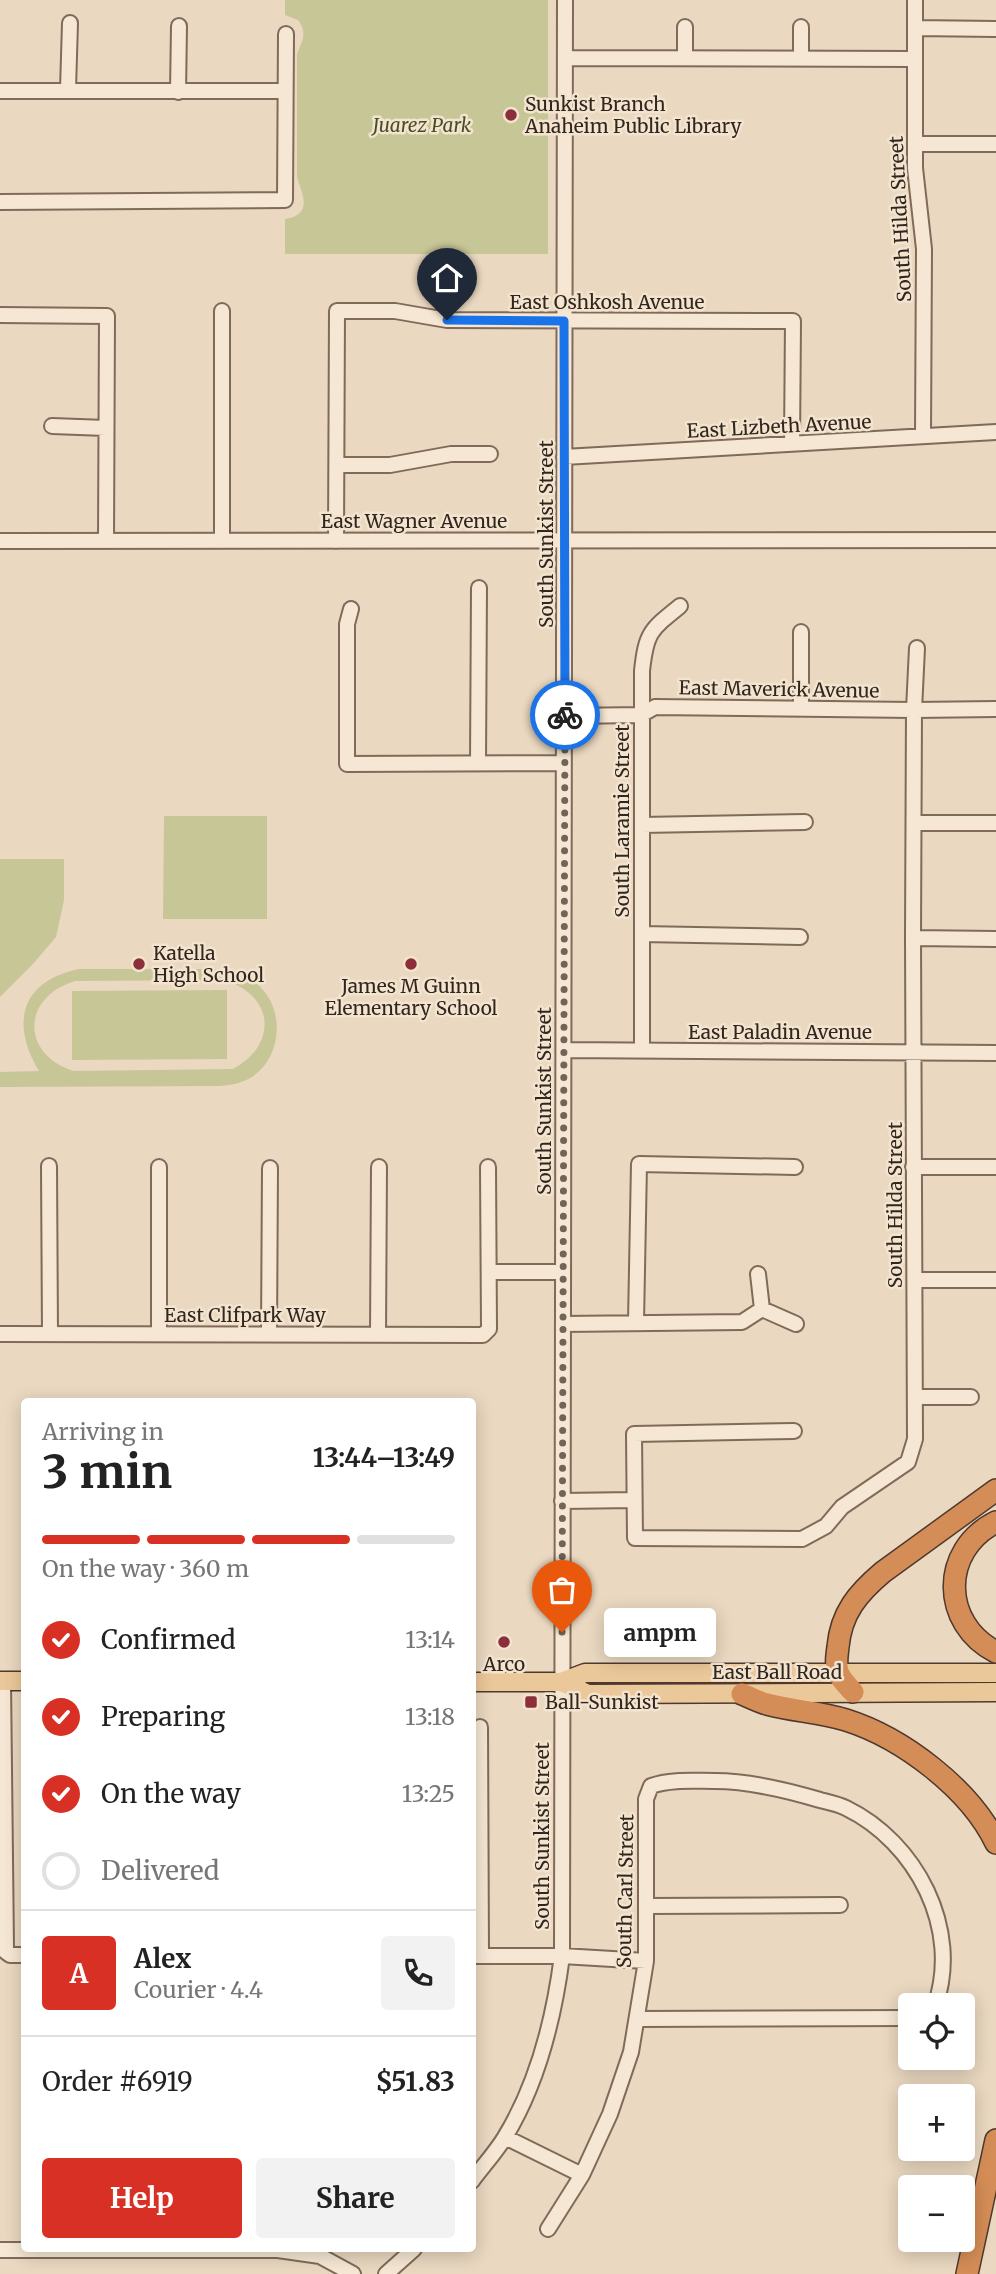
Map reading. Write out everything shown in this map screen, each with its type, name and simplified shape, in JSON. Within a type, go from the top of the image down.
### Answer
[{"type":"highway","points":[[853,1692],[838,1673],[836,1660],[839,1629],[859,1594],[883,1572],[996,1490]]},
{"type":"highway","points":[[996,1522],[973,1538],[964,1550],[958,1560],[955,1589],[963,1623],[971,1635],[996,1652]]},
{"type":"highway","points":[[742,1694],[766,1704],[845,1719],[898,1743],[958,1788],[978,1812],[996,1843]]},
{"type":"highway","points":[[969,2274],[996,2140]]},
{"type":"highway","points":[[969,2274],[996,2202]]},
{"type":"main road","name":"East Ball Road","points":[[476,1682],[561,1682],[585,1672],[996,1673]]},
{"type":"main road","points":[[1,1681],[21,1681]]},
{"type":"main road","name":"East Ball Road","points":[[561,1682],[587,1694],[996,1692]]},
{"type":"street","name":"South Sunkist Street","points":[[476,2176],[505,2137],[533,2081],[551,2020],[562,1956],[565,0]]},
{"type":"street","name":"South Hilda Street","points":[[915,0],[915,144],[917,193],[924,249],[923,436]]},
{"type":"street","points":[[68,89],[70,23]]},
{"type":"street","points":[[178,92],[179,26]]},
{"type":"street","points":[[685,27],[685,58]]},
{"type":"street","points":[[800,58],[801,27]]},
{"type":"street","points":[[915,28],[996,29]]},
{"type":"street","points":[[0,202],[285,200],[286,34]]},
{"type":"street","points":[[565,58],[915,59]]},
{"type":"street","points":[[0,91],[285,91]]},
{"type":"street","points":[[915,144],[996,144]]},
{"type":"street","name":"East Oshkosh Avenue","points":[[337,465],[337,310],[404,312],[447,320],[793,321],[792,444]]},
{"type":"street","points":[[222,311],[222,541]]},
{"type":"street","points":[[0,315],[107,316],[106,541]]},
{"type":"street","points":[[52,426],[106,428]]},
{"type":"street","name":"East Lizbeth Avenue","points":[[564,457],[996,432]]},
{"type":"street","points":[[336,541],[337,465],[390,465],[451,454],[490,454]]},
{"type":"street","name":"East Wagner Avenue","points":[[0,541],[996,540]]},
{"type":"street","points":[[478,763],[480,588]]},
{"type":"street","name":"South Laramie Street","points":[[642,1050],[642,671],[646,640],[658,623],[680,606]]},
{"type":"street","points":[[351,609],[347,624],[347,764],[564,763]]},
{"type":"street","points":[[800,708],[801,632]]},
{"type":"street","name":"South Hilda Street","points":[[634,1500],[635,1538],[802,1539],[826,1526],[842,1507],[908,1462],[915,1439],[913,938],[914,710],[917,648]]},
{"type":"street","name":"East Maverick Avenue","points":[[565,716],[641,715],[655,706],[996,709]]},
{"type":"street","points":[[642,825],[805,822]]},
{"type":"street","points":[[914,823],[996,823]]},
{"type":"street","points":[[642,934],[800,937]]},
{"type":"street","points":[[913,938],[996,939]]},
{"type":"street","name":"East Paladin Avenue","points":[[564,1050],[996,1053]]},
{"type":"street","points":[[636,1322],[639,1164],[794,1167]]},
{"type":"street","points":[[49,1166],[50,1334]]},
{"type":"street","points":[[159,1167],[159,1334]]},
{"type":"street","points":[[378,1334],[379,1167]]},
{"type":"street","points":[[488,1167],[489,1272],[563,1272]]},
{"type":"street","points":[[913,1167],[996,1167]]},
{"type":"street","points":[[269,1334],[270,1168]]},
{"type":"street","name":"East Clifpark Way","points":[[0,1334],[483,1335],[489,1329],[489,1272]]},
{"type":"street","points":[[758,1274],[762,1308]]},
{"type":"street","points":[[915,1280],[996,1280]]},
{"type":"street","points":[[563,1324],[742,1322],[762,1308]]},
{"type":"street","points":[[762,1308],[796,1324]]},
{"type":"street","points":[[915,1397],[971,1397]]},
{"type":"street","points":[[562,1501],[634,1500],[634,1434],[794,1431]]},
{"type":"street","points":[[1,1681],[6,1952],[20,1955]]},
{"type":"street","points":[[480,1727],[477,1956],[562,1956],[646,1961]]},
{"type":"street","name":"South Carl Street","points":[[548,2230],[582,2175],[610,2114],[631,2052],[646,1961],[646,1799],[651,1786],[665,1781],[736,1781],[792,1791],[845,1807],[884,1833],[910,1862],[929,1895],[940,1925],[943,1957],[940,1993]]},
{"type":"street","points":[[646,1906],[840,1905]]},
{"type":"street","points":[[637,2019],[898,2018]]},
{"type":"street","points":[[505,2137],[582,2175]]},
{"type":"street","points":[[0,2250],[21,2250]]},
{"type":"street","points":[[292,2252],[320,2256],[353,2274]]},
{"type":"street","points":[[386,2274],[411,2252]]},
{"type":"green space","name":"Juarez Park","points":[[285,0],[548,0],[548,254],[285,254],[285,219],[300,213],[304,203],[297,178],[297,54],[303,33],[298,20],[285,15]]},
{"type":"green space","points":[[164,816],[267,816],[267,919],[163,919]]},
{"type":"green space","points":[[0,859],[64,859],[64,900],[56,937],[0,997]]},
{"type":"green space","points":[[79,969],[225,969],[236,972],[255,983],[271,1002],[277,1028],[271,1055],[254,1076],[230,1085],[0,1087],[0,1072],[39,1071],[25,1036],[26,1006],[44,983]],"holes":[[[223,980],[253,996],[261,1008],[263,1034],[258,1047],[248,1059],[233,1069],[74,1071],[56,1063],[44,1052],[34,1026],[37,1012],[45,999],[75,981]]]},
{"type":"green space","points":[[227,990],[227,1059],[72,1060],[72,991]]},
{"type":"way so far","points":[[562,1632],[565,715]]},
{"type":"place","name":"Sunkist Branch Anaheim Public Library","points":[[511,115]]},
{"type":"place","name":"Katella High School","points":[[139,964]]},
{"type":"place","name":"James M Guinn Elementary School","points":[[411,964]]},
{"type":"place","name":"ampm","points":[[562,1632]]},
{"type":"place","name":"Arco","points":[[504,1642]]},
{"type":"place","name":"Ball-Sunkist","points":[[531,1702]]},
{"type":"route","points":[[447,320],[564,321],[565,715]]}]
